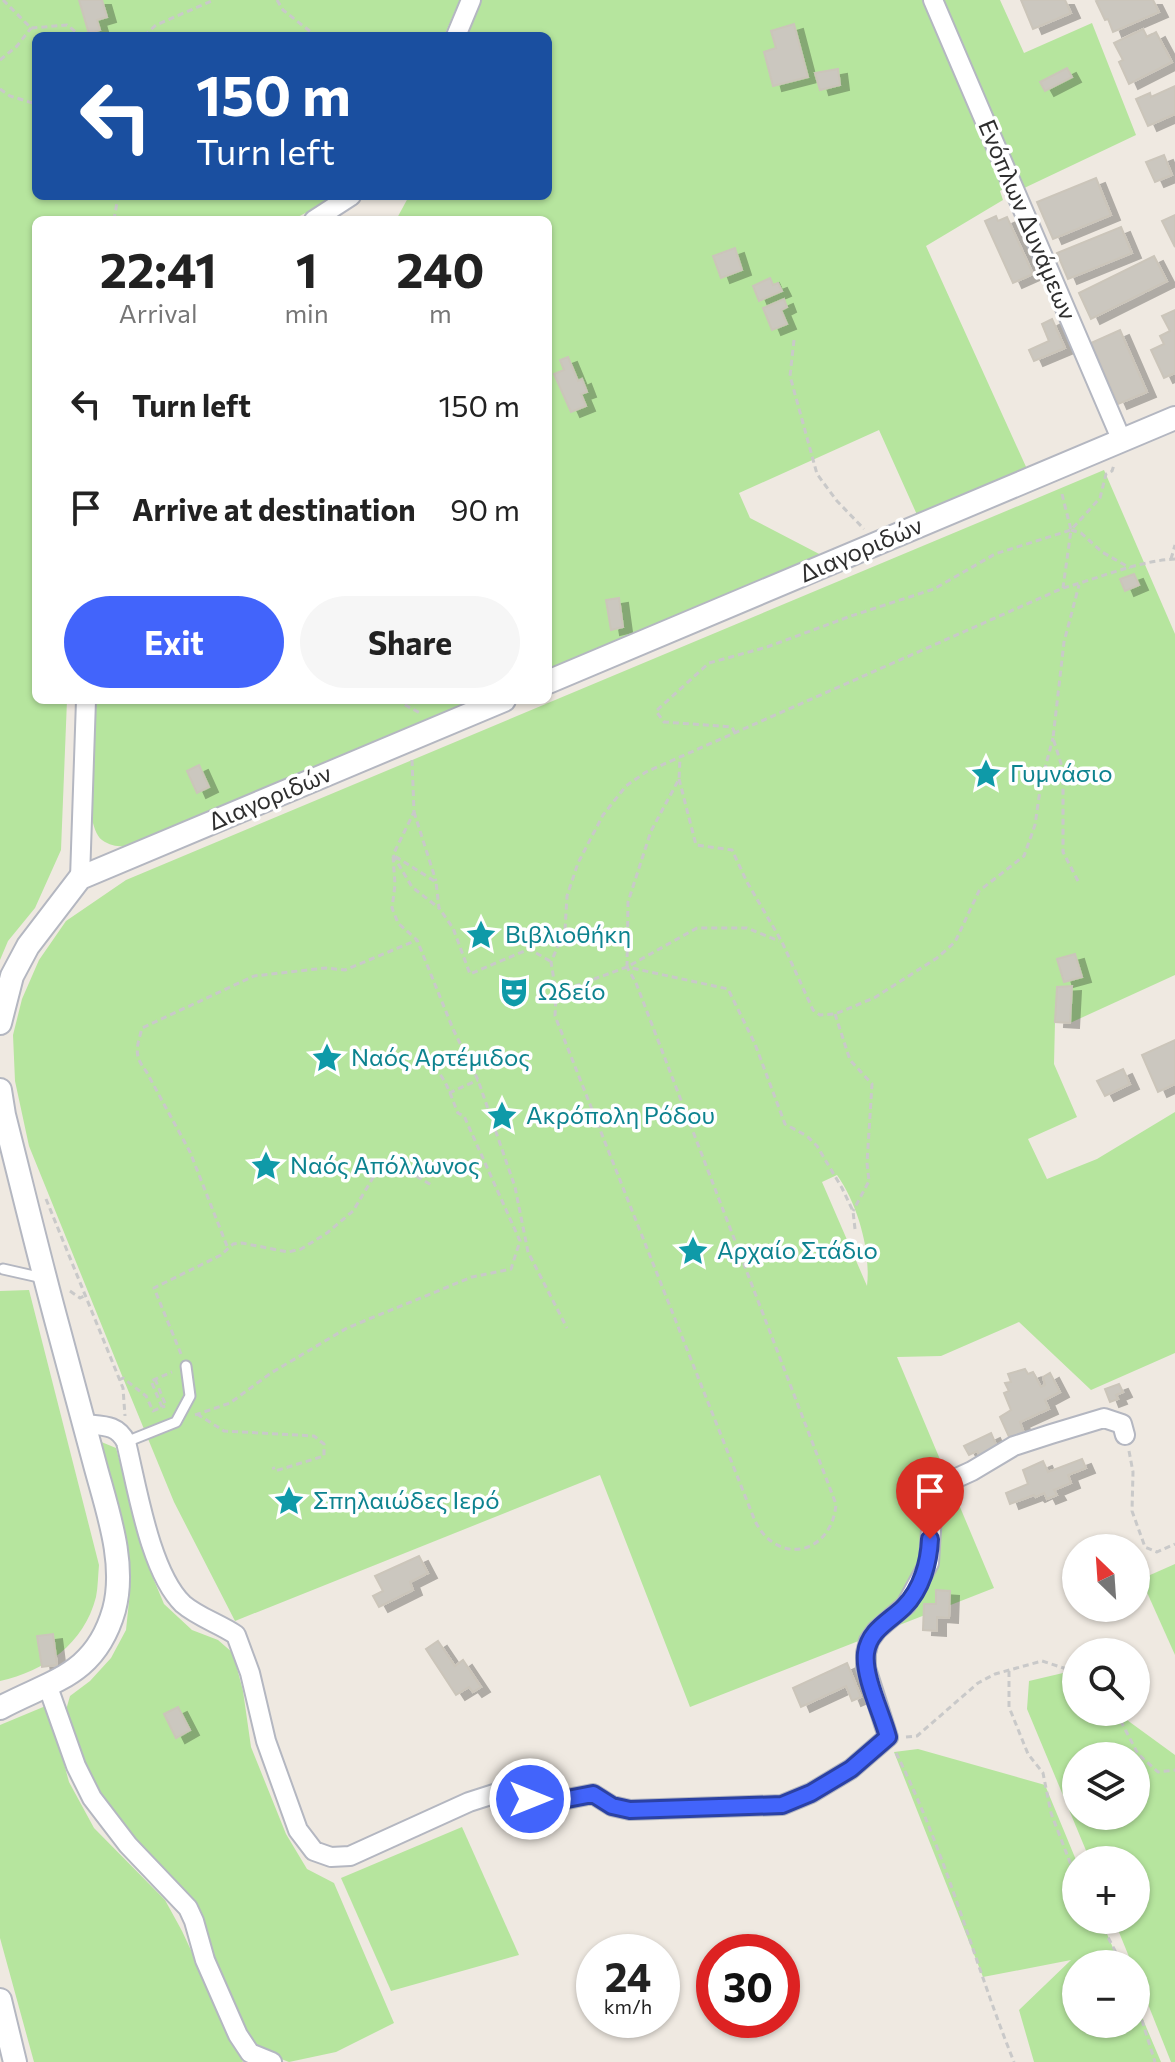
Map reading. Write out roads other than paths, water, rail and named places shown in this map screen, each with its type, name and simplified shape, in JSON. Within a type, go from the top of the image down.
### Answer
[{"type":"street","points":[[458,32],[471,0]]},
{"type":"street","name":"Ενόπλων Δυνάμεων","points":[[933,0],[1122,441]]},
{"type":"street","points":[[320,216],[345,200]]},
{"type":"street","name":"Διαγοριδών","points":[[552,680],[1175,418]]},
{"type":"street","points":[[0,1023],[12,976],[37,934],[80,878],[86,704]]},
{"type":"street","name":"Διαγοριδών","points":[[80,878],[494,704]]},
{"type":"street","points":[[0,1091],[45,1279],[111,1525],[118,1568],[114,1609],[94,1650],[76,1671],[48,1687],[2,1705]]},
{"type":"street","points":[[84,1424],[111,1426],[120,1431],[126,1442],[153,1550],[168,1584],[184,1605],[236,1635],[250,1673],[266,1741],[298,1830],[314,1851],[331,1857],[350,1856],[469,1802],[497,1793],[530,1799],[562,1800],[593,1794],[612,1806],[630,1810],[782,1805],[811,1793],[851,1769],[888,1737],[866,1668],[866,1653],[869,1641],[877,1630],[906,1605],[929,1563],[932,1514],[937,1498],[948,1482],[1014,1446],[1104,1418],[1122,1424],[1125,1435]]},
{"type":"street","points":[[48,1687],[76,1766],[92,1798],[128,1845],[188,1908],[205,1960],[238,2035],[250,2053],[272,2062]]},
{"type":"street","points":[[0,2000],[15,2062]]},
{"type":"lane","points":[[3,1269],[45,1279]]},
{"type":"lane","points":[[126,1442],[176,1422],[190,1396],[186,1366]]},
{"type":"place","name":"Γυμνάσιο","points":[[986,774]]},
{"type":"place","name":"Βιβλιοθήκη","points":[[481,935]]},
{"type":"place","name":"Ωδείο","points":[[514,992]]},
{"type":"place","name":"Ναός Αρτέμιδος","points":[[327,1058]]},
{"type":"place","name":"Ακρόπολη Ρόδου","points":[[502,1116]]},
{"type":"place","name":"Ναός Απόλλωνος","points":[[266,1166]]},
{"type":"place","name":"Αρχαίο Στάδιο","points":[[693,1251]]},
{"type":"place","name":"Σπηλαιώδες Ιερό","points":[[289,1501]]}]
